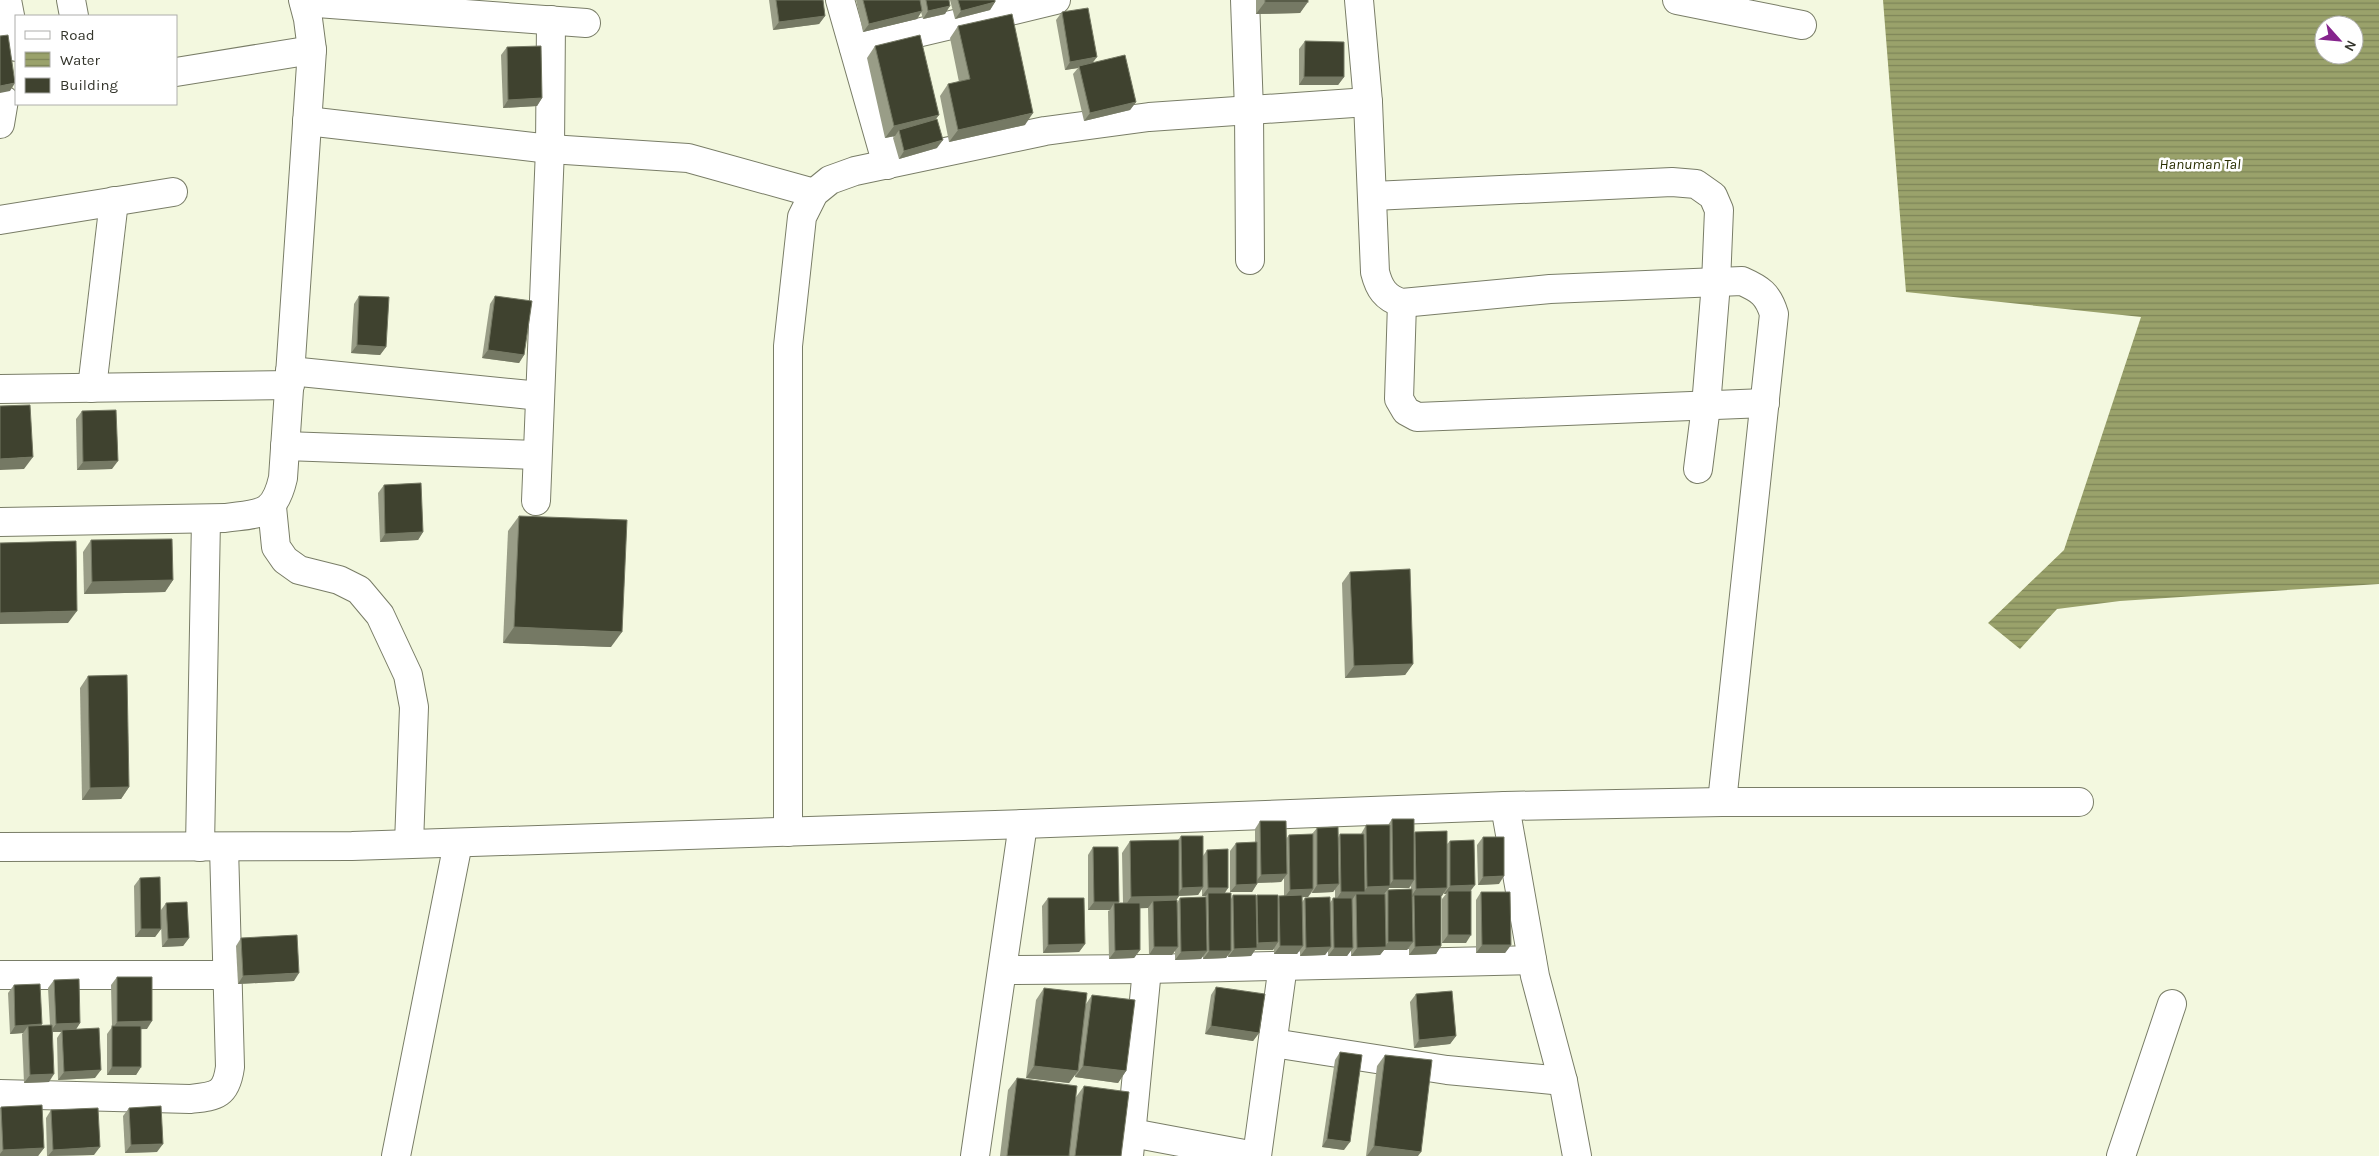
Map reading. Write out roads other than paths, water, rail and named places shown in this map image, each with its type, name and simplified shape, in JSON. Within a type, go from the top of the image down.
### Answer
[{"type":"street","points":[[7,0],[15,42]]},
{"type":"street","points":[[71,0],[74,15]]},
{"type":"street","points":[[840,0],[887,164]]},
{"type":"street","points":[[854,48],[1056,0]]},
{"type":"street","points":[[1245,0],[1249,110],[1250,260]]},
{"type":"street","points":[[1359,0],[1368,102],[1375,272],[1379,285],[1390,300],[1402,303],[1550,289],[1742,282],[1757,288],[1770,301],[1774,314],[1722,802]]},
{"type":"street","points":[[1677,0],[1802,25]]},
{"type":"street","points":[[0,522],[206,519],[257,513],[272,507],[279,496],[285,446],[312,50],[308,19],[303,1],[586,23]]},
{"type":"street","points":[[536,501],[550,149],[551,20]]},
{"type":"street","points":[[178,72],[312,50]]},
{"type":"street","points":[[788,832],[788,346],[802,217],[814,192],[830,180],[855,171],[1045,131],[1149,117],[1368,102]]},
{"type":"street","points":[[307,121],[550,149],[688,158],[814,192]]},
{"type":"street","points":[[1373,196],[1672,182],[1696,184],[1712,196],[1718,210],[1716,282],[1706,406],[1698,469]]},
{"type":"street","points":[[0,220],[173,192]]},
{"type":"street","points":[[92,388],[114,201]]},
{"type":"street","points":[[1402,303],[1399,399],[1406,411],[1417,416],[1765,403]]},
{"type":"street","points":[[0,388],[92,388],[290,378],[540,396]]},
{"type":"street","points":[[285,446],[538,455]]},
{"type":"street","points":[[272,507],[276,547],[285,560],[300,570],[339,580],[359,590],[380,615],[408,675],[414,707],[409,844]]},
{"type":"street","points":[[0,1094],[190,1099],[213,1096],[224,1090],[228,1081],[230,1067],[227,975],[212,847],[206,519]]},
{"type":"street","points":[[0,847],[212,847],[458,843],[1505,806],[1722,802],[2079,802]]},
{"type":"street","points":[[1505,806],[1532,960],[1563,1081],[1577,1156]]},
{"type":"street","points":[[975,1156],[1004,970],[1023,824]]},
{"type":"street","points":[[396,1156],[458,843]]},
{"type":"street","points":[[1004,970],[1146,969],[1532,960]]},
{"type":"street","points":[[1146,969],[1130,1144],[1256,1156],[1283,965]]},
{"type":"street","points":[[0,975],[227,975]]},
{"type":"street","points":[[2122,1156],[2172,1004]]},
{"type":"street","points":[[1272,1043],[1447,1070],[1563,1081]]},
{"type":"water","name":"Hanuman Tal","points":[[1883,0],[2379,0],[2379,584],[2120,601],[2057,609],[2020,649],[1988,623],[2064,550],[2141,317],[1906,292]]}]
